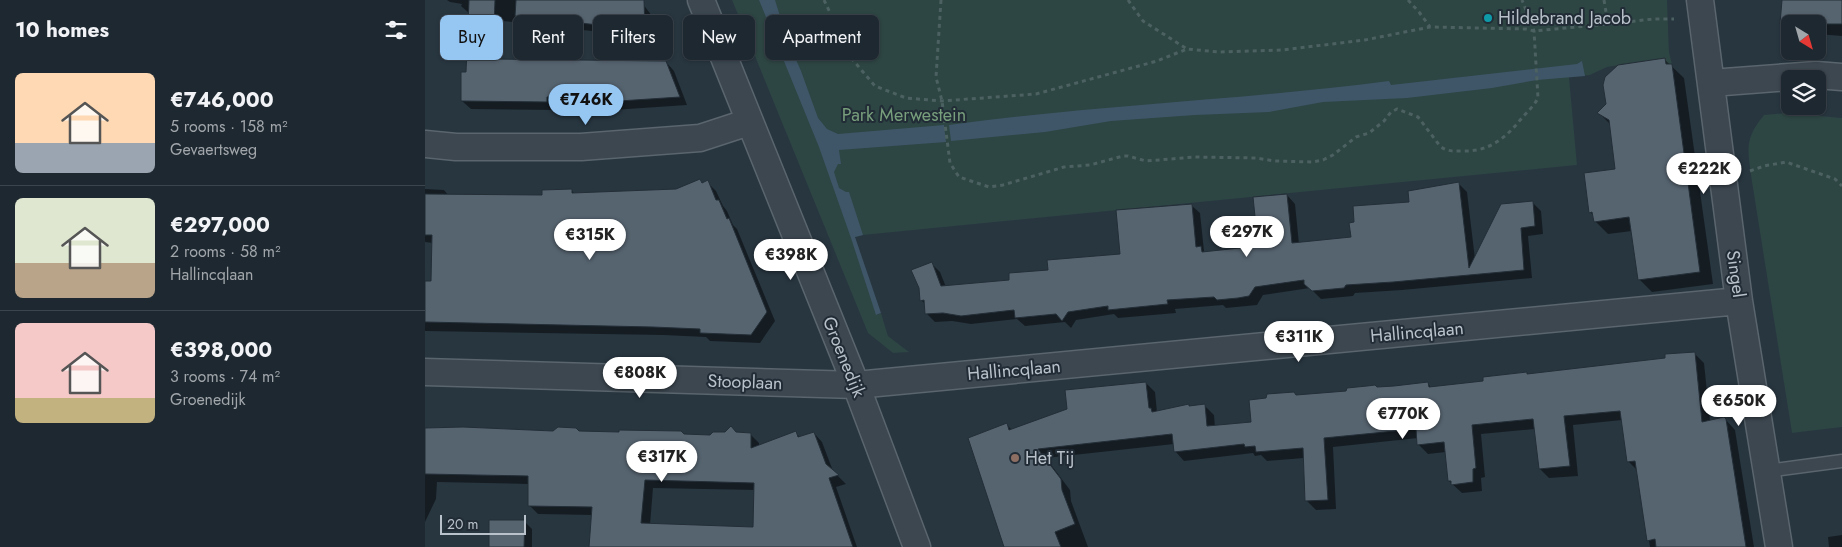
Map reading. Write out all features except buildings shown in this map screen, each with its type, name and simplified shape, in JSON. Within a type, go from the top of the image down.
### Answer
[{"type":"street","name":"Groenedijk","points":[[701,0],[856,385],[917,547]]},
{"type":"street","name":"Singel","points":[[1701,9],[1739,301],[1779,547]]},
{"type":"street","points":[[1711,83],[1816,75],[1842,77]]},
{"type":"street","points":[[425,144],[456,147],[590,146],[700,138],[749,122]]},
{"type":"street","name":"Hallincqlaan","points":[[856,385],[1739,301]]},
{"type":"street","name":"Stooplaan","points":[[425,372],[856,385]]},
{"type":"lane","points":[[1767,471],[1842,462]]},
{"type":"path","points":[[824,0],[853,58],[875,86],[906,98],[942,101],[1036,94],[1157,62],[1187,49]]},
{"type":"path","points":[[941,0],[936,77],[942,101],[950,163],[955,173],[964,180],[989,186],[1003,185],[1064,167],[1090,165],[1123,156],[1146,161],[1195,158],[1255,158],[1275,161],[1313,162],[1333,155],[1356,137],[1369,133],[1384,121],[1391,112],[1397,109],[1418,118],[1445,150],[1473,151],[1492,146],[1512,131],[1538,98],[1534,31],[1522,0]]},
{"type":"path","points":[[1128,0],[1143,21],[1187,49],[1219,52],[1282,50],[1365,40],[1429,27],[1526,28],[1534,31],[1653,19],[1701,9]]},
{"type":"path","points":[[1408,0],[1429,27]]},
{"type":"path","points":[[1604,0],[1608,24]]},
{"type":"path","points":[[1723,182],[1764,166],[1786,162],[1835,179],[1842,186]]},
{"type":"green space","name":"Park Merwestein","points":[[732,0],[1667,0],[1669,52],[1672,64],[1666,64],[1665,58],[1607,67],[1590,75],[1569,77],[1577,165],[863,235],[852,238],[877,315],[881,313],[888,336],[909,352],[893,353],[868,333],[755,56],[755,15],[738,15]]},
{"type":"green space","points":[[1781,113],[1781,115],[1842,118],[1842,427],[1792,433],[1749,154],[1750,139],[1757,124],[1764,115]]},
{"type":"water","points":[[759,0],[775,0],[780,15],[765,15]]},
{"type":"water","points":[[783,60],[796,60],[818,118],[827,129],[838,134],[944,125],[946,142],[839,150],[841,164],[838,164],[834,172],[839,188],[849,192],[863,235],[855,237],[881,313],[876,315],[851,238],[819,147]]},
{"type":"water","points":[[1582,61],[1585,76],[1537,80],[1492,88],[1407,98],[1323,102],[1269,112],[1111,121],[1045,132],[951,141],[949,125],[1059,112],[1334,88],[1389,81],[1391,85],[1577,64]]},
{"type":"place","name":"Hildebrand Jacob","points":[[1488,18]]},
{"type":"place","name":"Het Tij","points":[[1015,458]]}]
